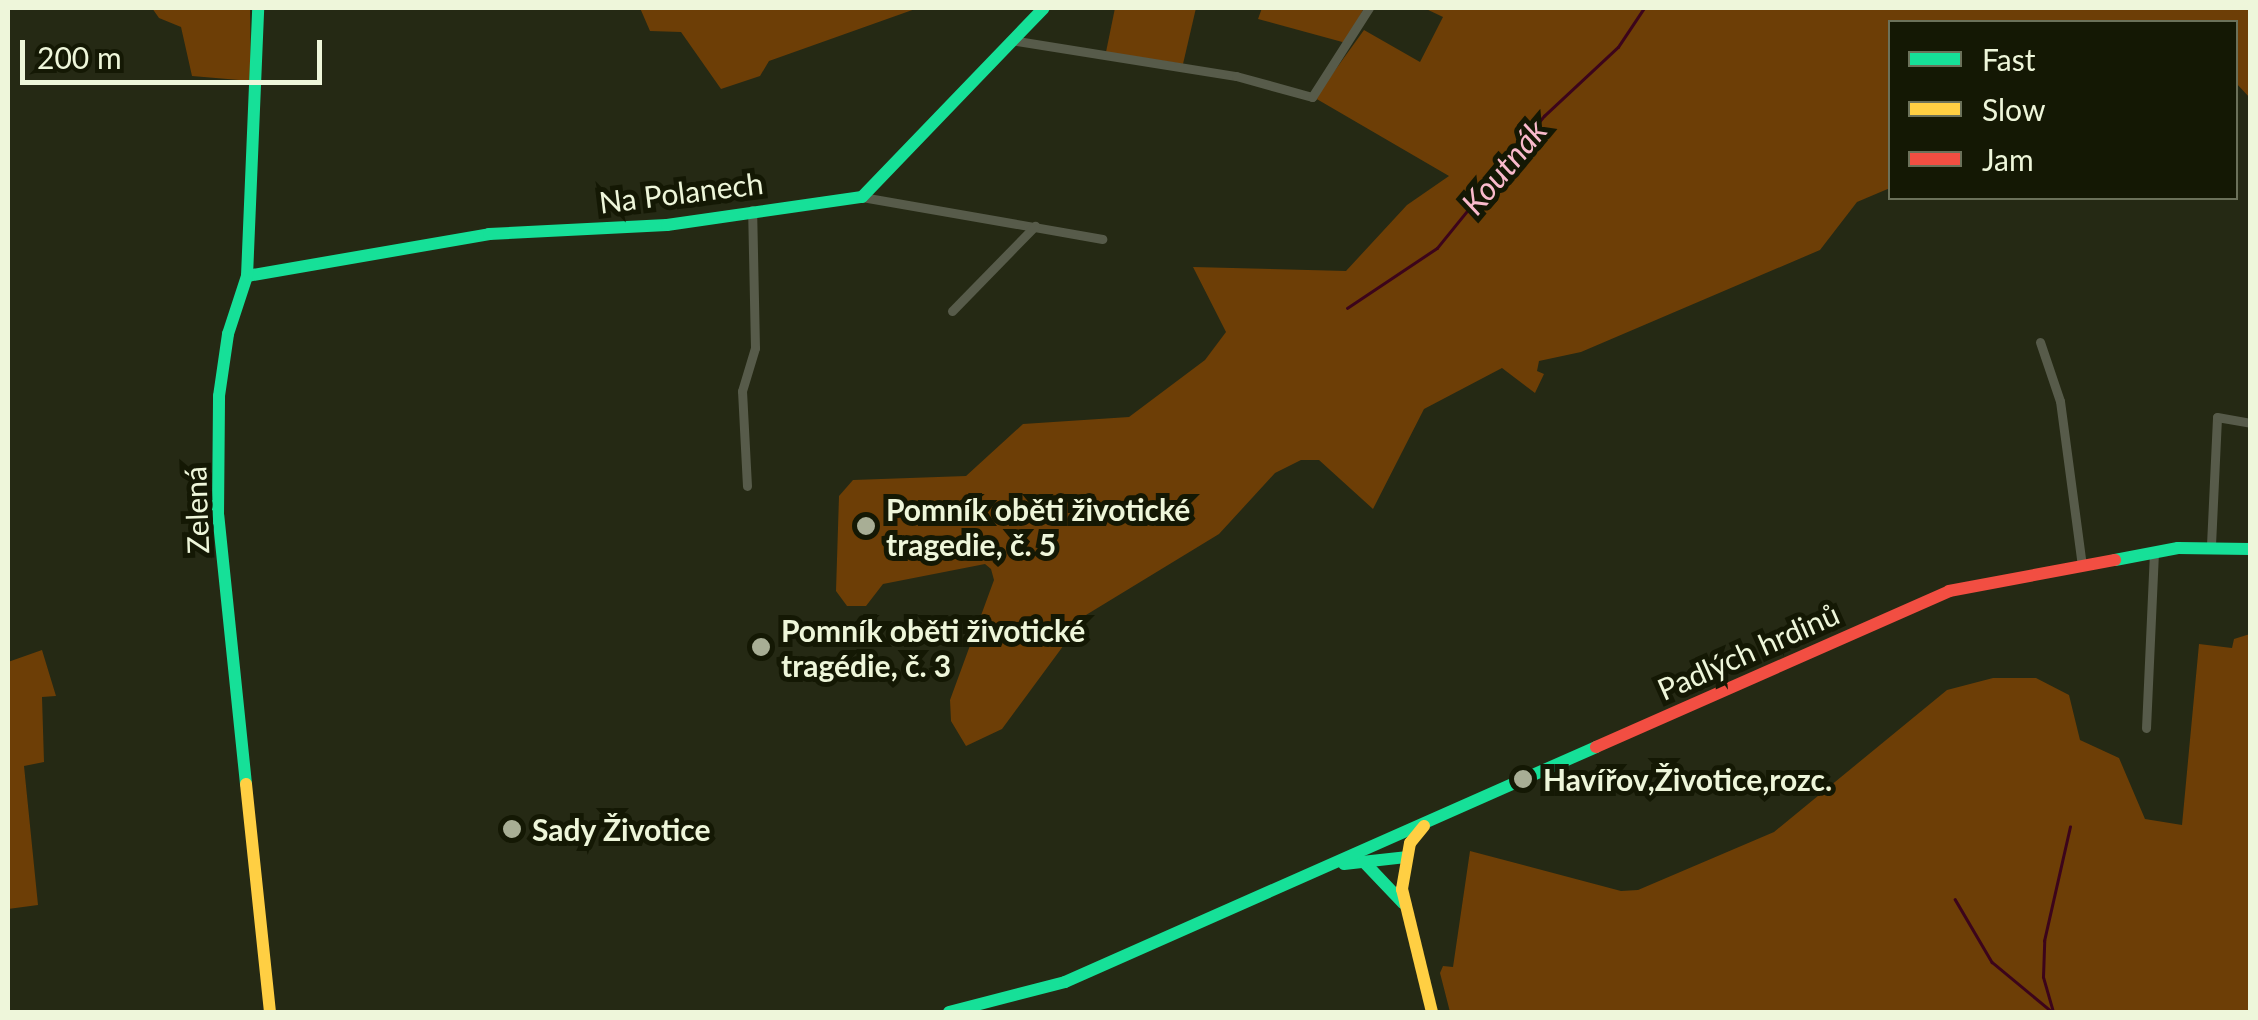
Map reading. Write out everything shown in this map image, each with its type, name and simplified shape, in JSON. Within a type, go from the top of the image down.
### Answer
[{"type":"street","name":"Zelená","points":[[258,8],[247,276],[228,334],[219,396],[218,515],[270,1012]]},
{"type":"street","points":[[862,198],[1017,41],[1044,8]]},
{"type":"street","points":[[1017,41],[1236,76],[1312,97],[1369,8]]},
{"type":"street","name":"Na Polanech","points":[[247,276],[490,234],[667,224],[862,198]]},
{"type":"street","points":[[862,198],[1102,239]]},
{"type":"street","points":[[746,486],[742,390],[754,348],[752,210]]},
{"type":"street","points":[[952,311],[1034,226]]},
{"type":"street","points":[[2040,342],[2060,401],[2082,565]]},
{"type":"street","points":[[2211,544],[2217,417],[2250,423]]},
{"type":"street","name":"Padlých hrdinů","points":[[949,1012],[1065,982],[1948,591],[2211,544],[2250,549]]},
{"type":"street","points":[[2146,728],[2154,552]]},
{"type":"street","points":[[1432,1012],[1404,904],[1406,857],[1418,831],[1439,817]]},
{"type":"street","points":[[1377,844],[1406,857]]},
{"type":"street","name":"Padlých hrdinů","points":[[1332,865],[1406,857]]},
{"type":"street","points":[[1364,862],[1404,904]]},
{"type":"shaded area","points":[[152,8],[250,8],[251,81],[192,76],[181,27],[159,18]]},
{"type":"shaded area","points":[[640,8],[918,8],[769,61],[760,76],[721,89],[681,32],[650,31]]},
{"type":"shaded area","points":[[1115,8],[1196,8],[1183,64],[1106,52]]},
{"type":"shaded area","points":[[1262,8],[1364,8],[1346,43],[1258,19]]},
{"type":"shaded area","points":[[1424,8],[2250,8],[2250,98],[2238,85],[2238,20],[1888,20],[1888,189],[1857,202],[1820,250],[1581,352],[1539,361],[1537,371],[1544,374],[1535,393],[1502,368],[1424,409],[1373,509],[1319,460],[1301,460],[1275,473],[1219,534],[1086,615],[1002,729],[966,746],[951,721],[950,700],[994,580],[991,569],[985,564],[883,584],[866,606],[847,606],[836,591],[839,496],[853,480],[966,476],[1023,424],[1129,417],[1205,360],[1226,332],[1193,267],[1346,271],[1407,205],[1449,176],[1315,98],[1364,30],[1420,62],[1443,17]]},
{"type":"shaded area","points":[[2250,634],[2250,1012],[1450,1012],[1440,973],[1443,966],[1453,967],[1470,851],[1621,891],[1638,890],[1774,832],[1947,690],[1993,678],[2036,678],[2069,695],[2080,740],[2119,758],[2145,819],[2182,825],[2199,644],[2232,648],[2234,639]]},
{"type":"shaded area","points":[[42,650],[56,696],[42,697],[44,762],[24,766],[38,905],[8,909],[8,662]]},
{"type":"waterway","name":"Koutnák","points":[[1347,308],[1437,248],[1544,116],[1618,47],[1644,8]]},
{"type":"waterway","points":[[2053,1012],[2043,977],[2044,941],[2070,827]]},
{"type":"waterway","points":[[1955,899],[1992,962],[2050,1010]]},
{"type":"traffic: fast","points":[[246,784],[218,515],[219,396],[228,334],[247,276],[258,8]]},
{"type":"traffic: fast","points":[[247,276],[489,234],[667,225],[862,197],[1044,8]]},
{"type":"traffic: fast","points":[[2115,560],[2178,548],[2250,549]]},
{"type":"traffic: fast","points":[[949,1012],[1065,982],[1596,747]]},
{"type":"traffic: fast","points":[[1344,864],[1406,857]]},
{"type":"traffic: fast","points":[[1364,862],[1403,903]]},
{"type":"traffic: slow","points":[[246,784],[270,1012]]},
{"type":"traffic: slow","points":[[1424,826],[1410,843],[1402,889],[1432,1012]]},
{"type":"traffic: jam","points":[[1596,747],[1949,591],[2115,560]]},
{"type":"place","name":"Pomník oběti životické tragedie, č. 5","points":[[866,526]]},
{"type":"place","name":"Pomník oběti životické tragédie, č. 3","points":[[761,647]]},
{"type":"place","name":"Havířov,Životice,rozc.","points":[[1523,779]]},
{"type":"place","name":"Sady Životice","points":[[512,829]]}]
